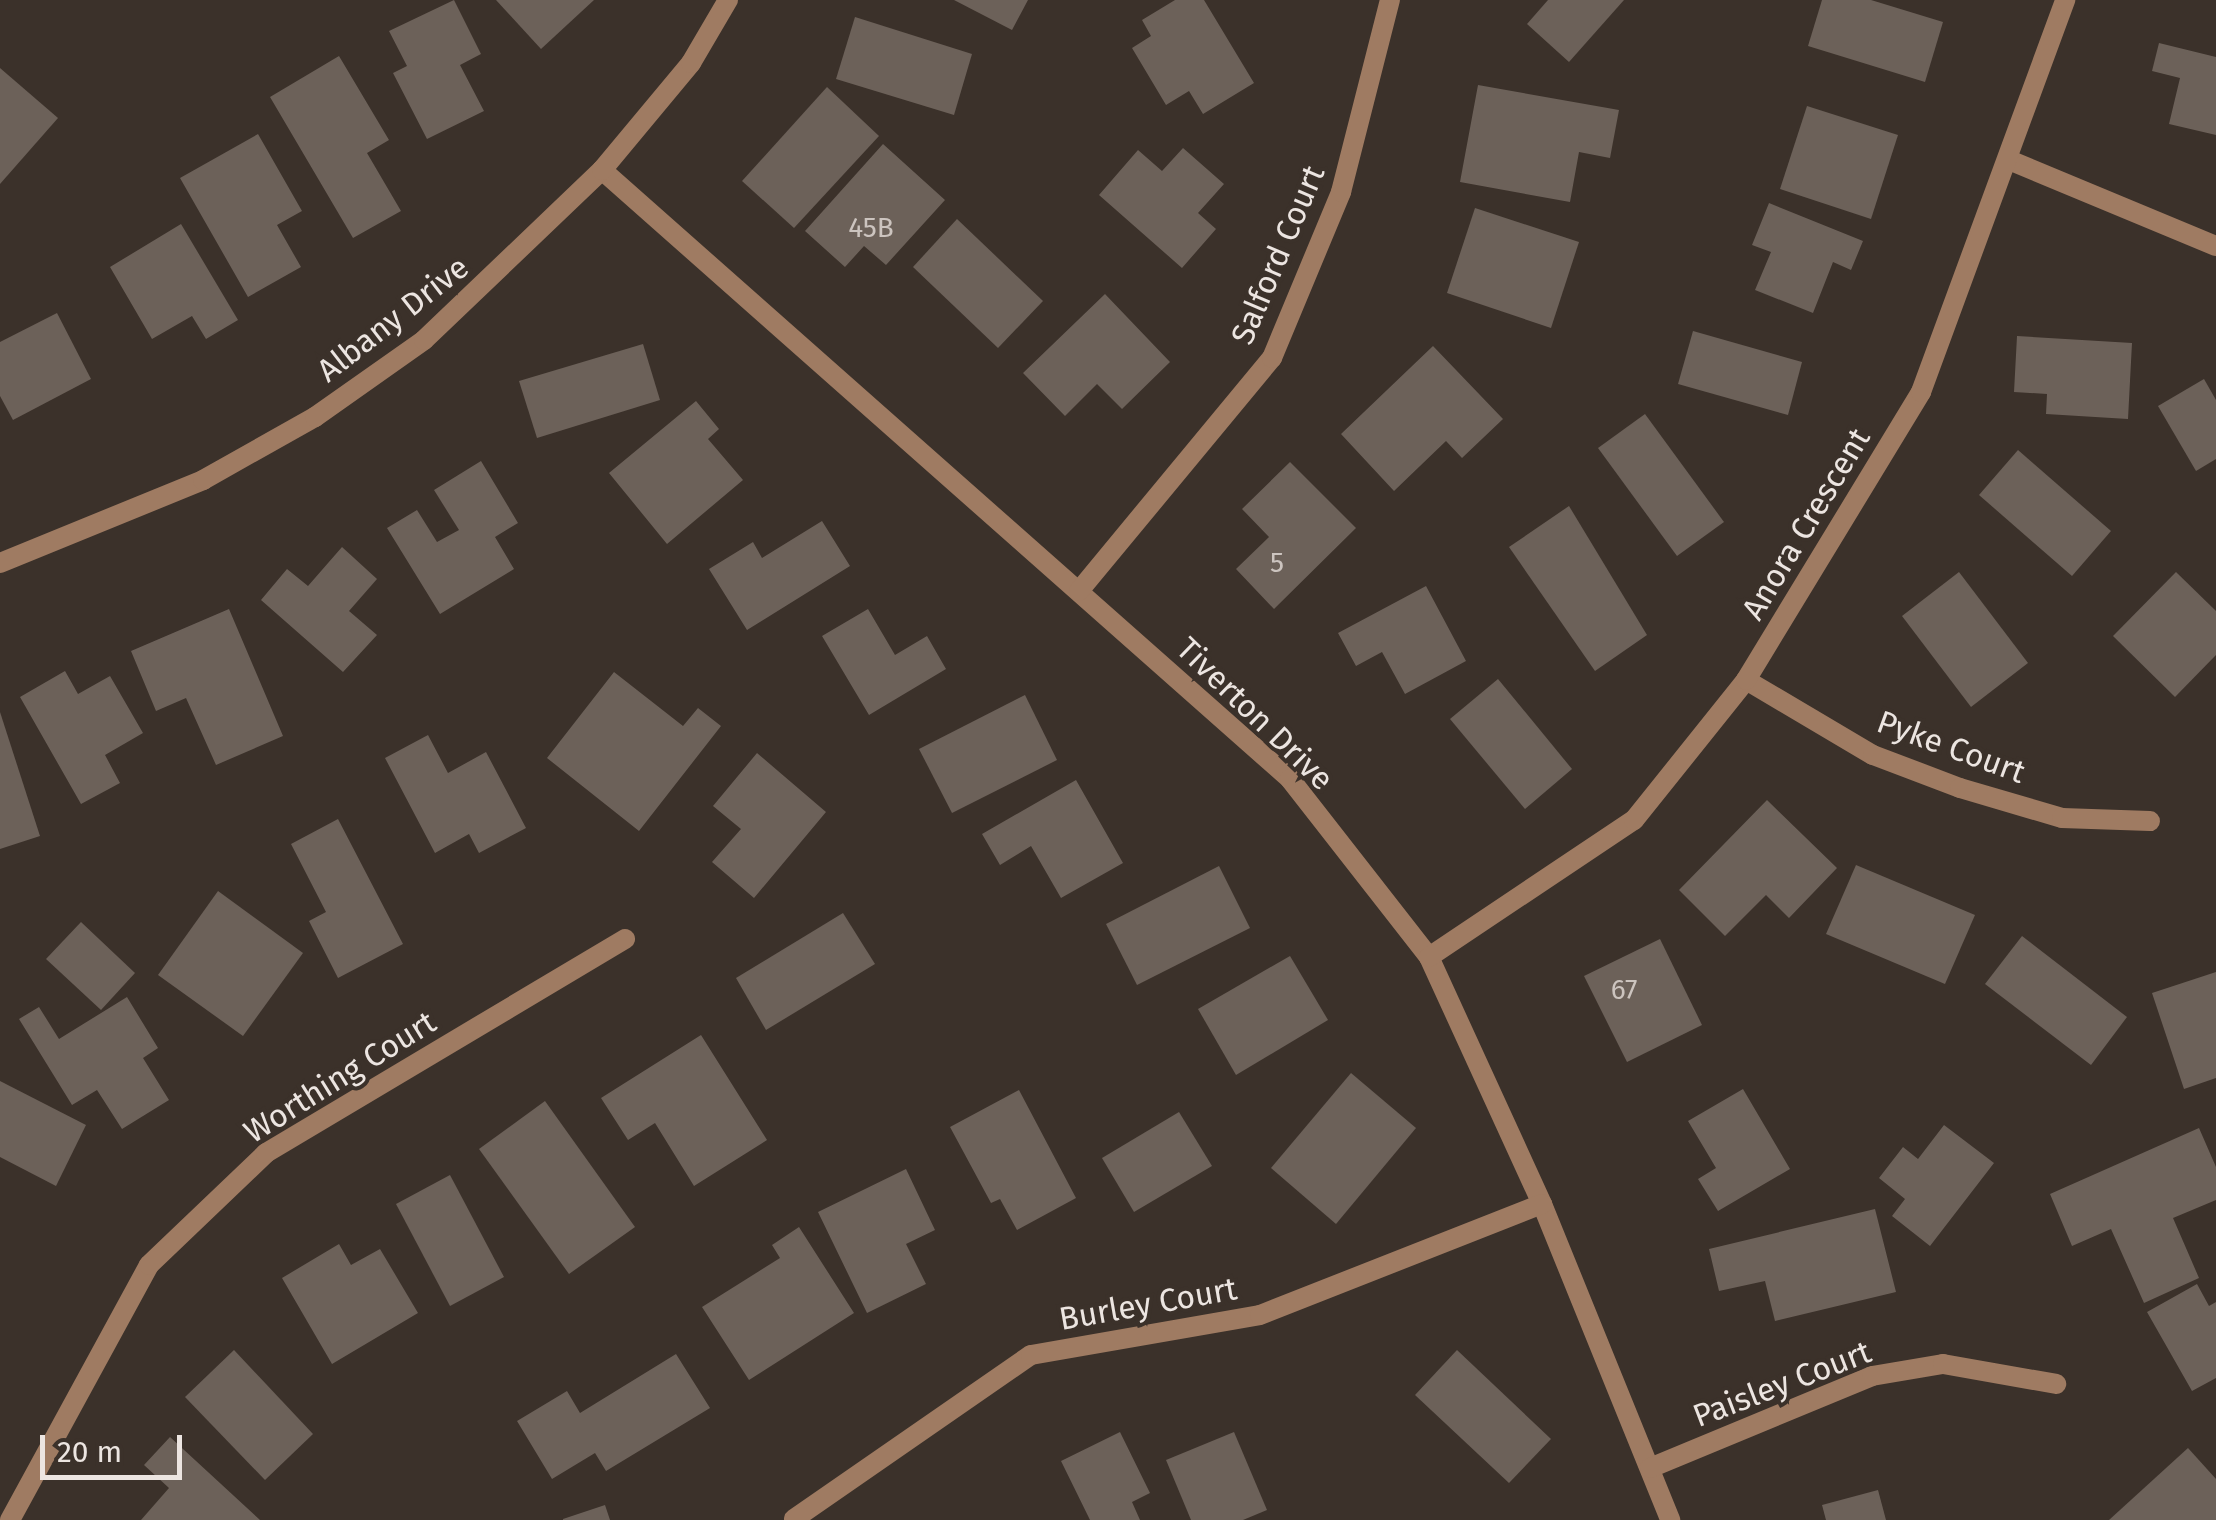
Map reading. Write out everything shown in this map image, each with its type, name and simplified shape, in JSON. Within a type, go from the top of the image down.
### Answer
[{"type":"street","name":"Albany Drive","points":[[0,563],[202,480],[315,416],[424,340],[602,170],[690,63],[728,0]]},
{"type":"street","name":"Salford Court","points":[[1079,592],[1272,358],[1342,192],[1390,0]]},
{"type":"street","name":"Anora Crescent","points":[[1429,957],[1634,820],[1746,680],[1921,392],[2065,0]]},
{"type":"street","points":[[2009,160],[2216,246]]},
{"type":"street","name":"Tiverton Drive","points":[[602,170],[1290,780],[1429,957],[1542,1204],[1670,1520]]},
{"type":"street","name":"Pyke Court","points":[[1746,680],[1874,755],[1960,788],[2062,818],[2150,820]]},
{"type":"street","name":"Worthing Court","points":[[10,1520],[149,1264],[253,1166],[625,938]]},
{"type":"street","name":"Burley Court","points":[[794,1519],[1031,1355],[1260,1315],[1542,1204]]},
{"type":"street","name":"Paisley Court","points":[[1650,1468],[1872,1376],[1944,1364],[2056,1384]]},
{"type":"building","points":[[454,0],[481,54],[460,65],[484,111],[427,139],[393,73],[407,66],[389,31]]},
{"type":"building","points":[[496,0],[594,0],[541,49]]},
{"type":"building","points":[[954,0],[1028,0],[1012,30]]},
{"type":"building","points":[[1175,0],[1204,0],[1254,83],[1203,114],[1189,91],[1166,105],[1132,48],[1151,36],[1142,20]]},
{"type":"building","points":[[1548,0],[1624,0],[1569,62],[1527,24]]},
{"type":"building","points":[[1822,0],[1871,0],[1943,22],[1925,82],[1808,46]]},
{"type":"building","points":[[855,17],[972,54],[954,115],[836,79]]},
{"type":"building","points":[[2159,43],[2216,57],[2216,135],[2169,124],[2180,78],[2152,71]]},
{"type":"building","points":[[339,56],[389,140],[367,153],[401,211],[353,238],[270,97]]},
{"type":"building","points":[[0,68],[58,118],[0,184]]},
{"type":"building","points":[[1478,85],[1619,110],[1610,158],[1579,152],[1570,202],[1460,182]]},
{"type":"building","points":[[827,87],[879,136],[794,228],[742,181]]},
{"type":"building","points":[[1807,106],[1898,135],[1871,219],[1780,189]]},
{"type":"building","points":[[258,134],[302,211],[277,225],[301,267],[248,297],[180,178]]},
{"type":"building","points":[[883,144],[945,200],[886,265],[864,246],[845,267],[805,231]]},
{"type":"building","points":[[1183,148],[1224,184],[1198,213],[1216,229],[1182,268],[1099,195],[1138,150],[1162,171]]},
{"type":"building","points":[[1769,203],[1863,241],[1851,270],[1833,262],[1813,313],[1755,290],[1771,252],[1752,245]]},
{"type":"building","points":[[1475,208],[1579,242],[1551,328],[1447,293]]},
{"type":"building","points":[[957,219],[1043,301],[998,348],[913,267]]},
{"type":"building","points":[[181,224],[238,320],[206,339],[192,316],[152,339],[110,267]]},
{"type":"building","points":[[1105,294],[1170,362],[1122,409],[1097,384],[1065,416],[1023,373]]},
{"type":"building","points":[[57,313],[91,379],[13,420],[0,396],[0,342]]},
{"type":"building","points":[[1693,331],[1802,362],[1788,415],[1678,384]]},
{"type":"building","points":[[2017,336],[2132,343],[2128,419],[2046,414],[2047,394],[2014,392]]},
{"type":"building","points":[[643,344],[660,400],[537,438],[519,381]]},
{"type":"building","points":[[1433,346],[1503,419],[1462,458],[1446,441],[1394,491],[1341,434]]},
{"type":"building","points":[[2204,379],[2216,400],[2216,459],[2196,471],[2158,406]]},
{"type":"building","points":[[696,401],[719,429],[708,439],[743,480],[667,544],[609,473]]},
{"type":"building","points":[[1645,414],[1724,522],[1677,556],[1598,448]]},
{"type":"building","points":[[2018,450],[2111,531],[2072,576],[1979,495]]},
{"type":"building","points":[[481,461],[518,523],[495,537],[514,569],[440,614],[387,528],[417,510],[437,542],[459,530],[434,490]]},
{"type":"building","points":[[1290,462],[1356,528],[1274,609],[1236,569],[1269,537],[1242,509]]},
{"type":"building","points":[[1569,506],[1647,635],[1595,671],[1509,547]]},
{"type":"building","points":[[822,521],[850,566],[747,630],[709,569],[753,542],[762,558]]},
{"type":"building","points":[[342,547],[377,579],[349,611],[377,635],[343,672],[261,600],[287,569],[308,586]]},
{"type":"building","points":[[1959,572],[2028,663],[1971,707],[1902,616]]},
{"type":"building","points":[[2176,572],[2216,611],[2216,655],[2175,697],[2113,636]]},
{"type":"building","points":[[1426,586],[1466,661],[1405,694],[1382,652],[1356,666],[1338,633]]},
{"type":"building","points":[[229,609],[283,736],[216,765],[186,698],[156,711],[131,651]]},
{"type":"building","points":[[868,609],[895,655],[927,636],[946,669],[869,715],[822,636]]},
{"type":"building","points":[[65,671],[78,694],[110,676],[143,733],[105,755],[120,783],[81,804],[20,697]]},
{"type":"building","points":[[614,672],[683,726],[698,708],[721,726],[639,831],[547,758]]},
{"type":"building","points":[[1498,679],[1572,769],[1525,809],[1450,719]]},
{"type":"building","points":[[1025,695],[1057,760],[952,813],[919,749]]},
{"type":"building","points":[[0,712],[40,836],[0,849]]},
{"type":"building","points":[[428,735],[448,773],[486,752],[526,828],[479,853],[469,834],[435,853],[385,758]]},
{"type":"building","points":[[757,753],[826,812],[754,898],[712,862],[741,829],[713,806]]},
{"type":"building","points":[[1076,780],[1123,863],[1061,898],[1031,846],[1000,865],[982,834]]},
{"type":"building","points":[[1767,800],[1837,868],[1789,918],[1766,895],[1725,936],[1679,890]]},
{"type":"building","points":[[338,819],[403,944],[338,978],[309,921],[326,912],[291,844]]},
{"type":"building","points":[[1856,865],[1975,915],[1945,984],[1826,934]]},
{"type":"building","points":[[1219,866],[1250,928],[1137,985],[1106,924]]},
{"type":"building","points":[[218,891],[303,953],[243,1036],[158,975]]},
{"type":"building","points":[[843,913],[875,964],[766,1030],[736,978]]},
{"type":"building","points":[[81,922],[135,973],[101,1010],[46,959]]},
{"type":"building","points":[[2022,936],[2127,1017],[2091,1065],[1985,984]]},
{"type":"building","points":[[1660,939],[1702,1025],[1627,1062],[1584,976]]},
{"type":"building","points":[[1290,956],[1328,1020],[1236,1075],[1198,1009]]},
{"type":"building","points":[[2216,972],[2216,1078],[2184,1089],[2152,993]]},
{"type":"building","points":[[127,997],[158,1048],[143,1058],[169,1100],[122,1129],[97,1090],[72,1105],[19,1019],[39,1007],[59,1039]]},
{"type":"building","points":[[701,1035],[767,1140],[694,1186],[655,1123],[628,1140],[601,1098]]},
{"type":"building","points":[[1351,1073],[1416,1128],[1336,1224],[1271,1168]]},
{"type":"building","points":[[0,1081],[86,1125],[56,1186],[0,1157]]},
{"type":"building","points":[[1743,1089],[1790,1169],[1718,1211],[1698,1179],[1716,1168],[1688,1121]]},
{"type":"building","points":[[1019,1090],[1076,1198],[1017,1230],[1000,1199],[991,1203],[950,1127]]},
{"type":"building","points":[[545,1101],[635,1227],[569,1274],[479,1149]]},
{"type":"building","points":[[1179,1112],[1212,1166],[1134,1212],[1102,1158]]},
{"type":"building","points":[[1944,1125],[1994,1163],[1930,1246],[1892,1216],[1905,1199],[1879,1178],[1903,1147],[1918,1159]]},
{"type":"building","points":[[2199,1128],[2216,1167],[2216,1200],[2173,1218],[2199,1278],[2144,1303],[2111,1229],[2072,1246],[2050,1194]]},
{"type":"building","points":[[906,1169],[935,1230],[906,1244],[926,1284],[867,1313],[818,1212]]},
{"type":"building","points":[[450,1175],[504,1277],[450,1306],[396,1204]]},
{"type":"building","points":[[1875,1209],[1896,1292],[1775,1321],[1765,1281],[1719,1291],[1709,1249]]},
{"type":"building","points":[[799,1227],[854,1313],[749,1380],[702,1307],[780,1258],[772,1245]]},
{"type":"building","points":[[339,1244],[351,1265],[380,1249],[418,1313],[332,1364],[282,1278]]},
{"type":"building","points":[[2197,1284],[2209,1306],[2216,1302],[2216,1378],[2192,1391],[2147,1312]]},
{"type":"building","points":[[234,1350],[313,1434],[265,1480],[185,1397]]},
{"type":"building","points":[[1457,1350],[1551,1439],[1509,1483],[1415,1395]]},
{"type":"building","points":[[676,1354],[710,1408],[606,1471],[595,1453],[552,1479],[517,1421],[567,1391],[580,1413]]},
{"type":"building","points":[[1120,1432],[1150,1493],[1132,1502],[1140,1520],[1090,1520],[1061,1461]]},
{"type":"building","points":[[1234,1432],[1267,1510],[1243,1520],[1191,1520],[1166,1460]]},
{"type":"building","points":[[170,1437],[260,1520],[141,1520],[169,1488],[144,1465]]},
{"type":"building","points":[[2188,1448],[2216,1479],[2216,1520],[2109,1520]]},
{"type":"building","points":[[1878,1490],[1886,1520],[1826,1520],[1822,1505]]},
{"type":"building","points":[[605,1505],[610,1520],[563,1520],[563,1519]]}]
